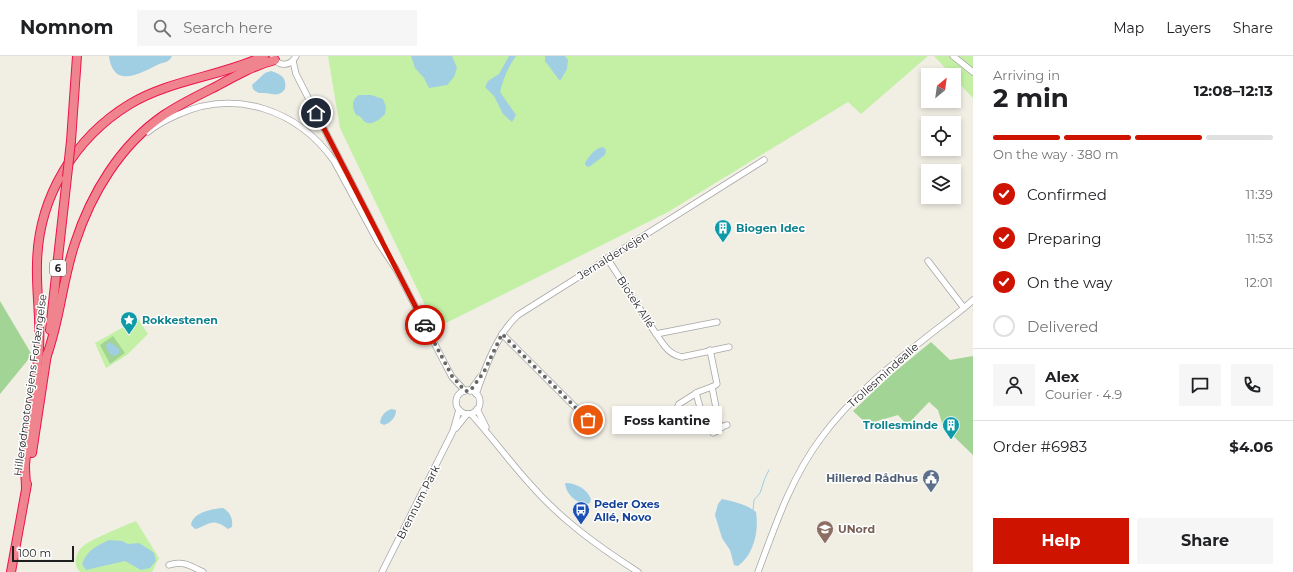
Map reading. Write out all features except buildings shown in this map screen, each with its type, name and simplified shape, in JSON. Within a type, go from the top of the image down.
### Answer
[{"type":"highway","name":"Hillerødmotorvejens Forlængelse","points":[[11,572],[26,489],[46,358],[71,141],[77,56]]},
{"type":"highway","points":[[26,489],[25,464],[38,368],[40,331],[37,265],[38,246],[46,208],[61,175],[70,160],[95,131],[111,117],[132,103],[170,87],[264,56]]},
{"type":"highway","points":[[46,358],[54,336],[68,266],[82,223],[91,203],[108,173],[127,149],[147,128],[163,115],[183,103],[274,58]]},
{"type":"street","points":[[956,57],[973,72]]},
{"type":"street","points":[[274,58],[280,64],[287,64],[294,58]]},
{"type":"street","points":[[294,58],[296,74]]},
{"type":"street","points":[[287,64],[296,74],[452,376],[459,394],[456,402],[459,410],[469,414],[489,433],[530,484],[552,507],[589,538],[638,572]]},
{"type":"street","points":[[82,223],[117,165],[150,130],[164,121],[194,108],[230,103],[243,104],[283,116],[303,128],[320,143],[334,161],[378,242],[396,269]]},
{"type":"street","name":"Jernaldervejen","points":[[476,394],[484,372],[502,334],[518,315],[764,160]]},
{"type":"street","name":"Biotek Allé","points":[[607,258],[656,334],[717,322]]},
{"type":"street","points":[[928,261],[964,308]]},
{"type":"street","name":"Trollesmindealle","points":[[758,572],[790,490],[806,460],[821,438],[866,388],[973,300]]},
{"type":"street","points":[[502,334],[588,420]]},
{"type":"street","points":[[656,334],[668,351],[676,356],[682,357],[728,347]]},
{"type":"street","points":[[679,424],[679,404],[696,393],[716,385],[717,382],[710,350]]},
{"type":"street","name":"Jernaldervejen","points":[[468,391],[484,372]]},
{"type":"street","points":[[452,376],[468,391],[476,394],[480,401],[477,409],[469,414]]},
{"type":"street","points":[[712,387],[720,428]]},
{"type":"street","points":[[459,394],[468,391]]},
{"type":"street","points":[[696,393],[701,411]]},
{"type":"street","points":[[477,409],[489,433]]},
{"type":"street","name":"Brennum Park","points":[[382,572],[454,431],[459,410]]},
{"type":"street","name":"Brennum Park","points":[[454,431],[469,414]]},
{"type":"street","points":[[713,432],[717,432],[720,428],[727,425]]},
{"type":"street","points":[[169,565],[178,562],[203,572]]},
{"type":"green space","points":[[328,56],[928,56],[861,114],[848,102],[668,212],[436,328],[340,128]]},
{"type":"green space","points":[[934,56],[973,56],[973,98],[961,85],[961,68],[945,68]]},
{"type":"green space","points":[[0,301],[32,355],[0,394]]},
{"type":"green space","points":[[138,319],[148,334],[127,355],[106,368],[95,343]]},
{"type":"green space","points":[[113,336],[125,353],[110,364],[100,345]]},
{"type":"green space","points":[[931,342],[950,360],[973,356],[973,455],[943,426],[938,410],[929,402],[907,425],[898,415],[867,424],[853,411],[891,375]]},
{"type":"green space","points":[[136,521],[159,558],[152,572],[80,572],[76,566],[76,556],[85,544]]},
{"type":"water","points":[[109,56],[172,56],[166,62],[135,75],[121,76],[111,66]]},
{"type":"water","points":[[411,56],[452,56],[457,68],[454,77],[447,85],[429,88],[424,78],[415,68]]},
{"type":"water","points":[[509,56],[516,56],[506,73],[500,92],[516,115],[512,122],[503,114],[494,96],[485,87],[488,81],[499,74]]},
{"type":"water","points":[[545,56],[565,56],[568,60],[567,69],[560,81],[545,61]]},
{"type":"water","points":[[271,71],[284,79],[285,89],[278,94],[259,93],[254,90],[252,85],[265,73]]},
{"type":"water","points":[[359,95],[371,95],[383,99],[386,107],[385,114],[372,123],[367,123],[364,121],[356,115],[353,106],[353,101]]},
{"type":"water","points":[[603,147],[606,150],[605,155],[589,167],[586,166],[585,163],[590,155],[597,149]]},
{"type":"water","points":[[109,342],[119,349],[119,353],[115,356],[110,354],[106,346]]},
{"type":"water","points":[[391,409],[396,410],[392,420],[384,425],[380,423],[383,414]]},
{"type":"water","points":[[565,483],[577,485],[587,492],[591,499],[590,503],[582,503],[572,497],[567,491]]},
{"type":"water","points":[[722,499],[744,505],[756,512],[757,527],[752,549],[738,566],[734,565],[730,550],[722,538],[715,515],[718,504]]},
{"type":"water","points":[[223,508],[228,511],[232,521],[232,527],[228,529],[221,524],[214,522],[195,529],[191,525],[192,521],[199,514],[209,510]]},
{"type":"water","points":[[109,540],[122,541],[128,544],[139,543],[154,553],[156,561],[150,568],[141,570],[125,561],[86,570],[82,564],[87,555],[100,544]]},
{"type":"waterway","points":[[753,510],[754,500],[760,493],[769,470]]},
{"type":"way so far","points":[[425,325],[452,376],[465,391],[470,391],[484,372],[502,334],[588,420]]},
{"type":"place","name":"Biogen Idec","points":[[723,243]]},
{"type":"place","name":"Rokkestenen","points":[[129,335]]},
{"type":"place","name":"Foss kantine","points":[[588,420]]},
{"type":"place","name":"Trollesminde","points":[[951,440]]},
{"type":"place","name":"Hillerød Rådhus","points":[[931,493]]},
{"type":"place","name":"Peder Oxes Allé, Novo","points":[[581,525]]},
{"type":"place","name":"UNord","points":[[825,544]]},
{"type":"route","points":[[316,113],[425,325]]}]
